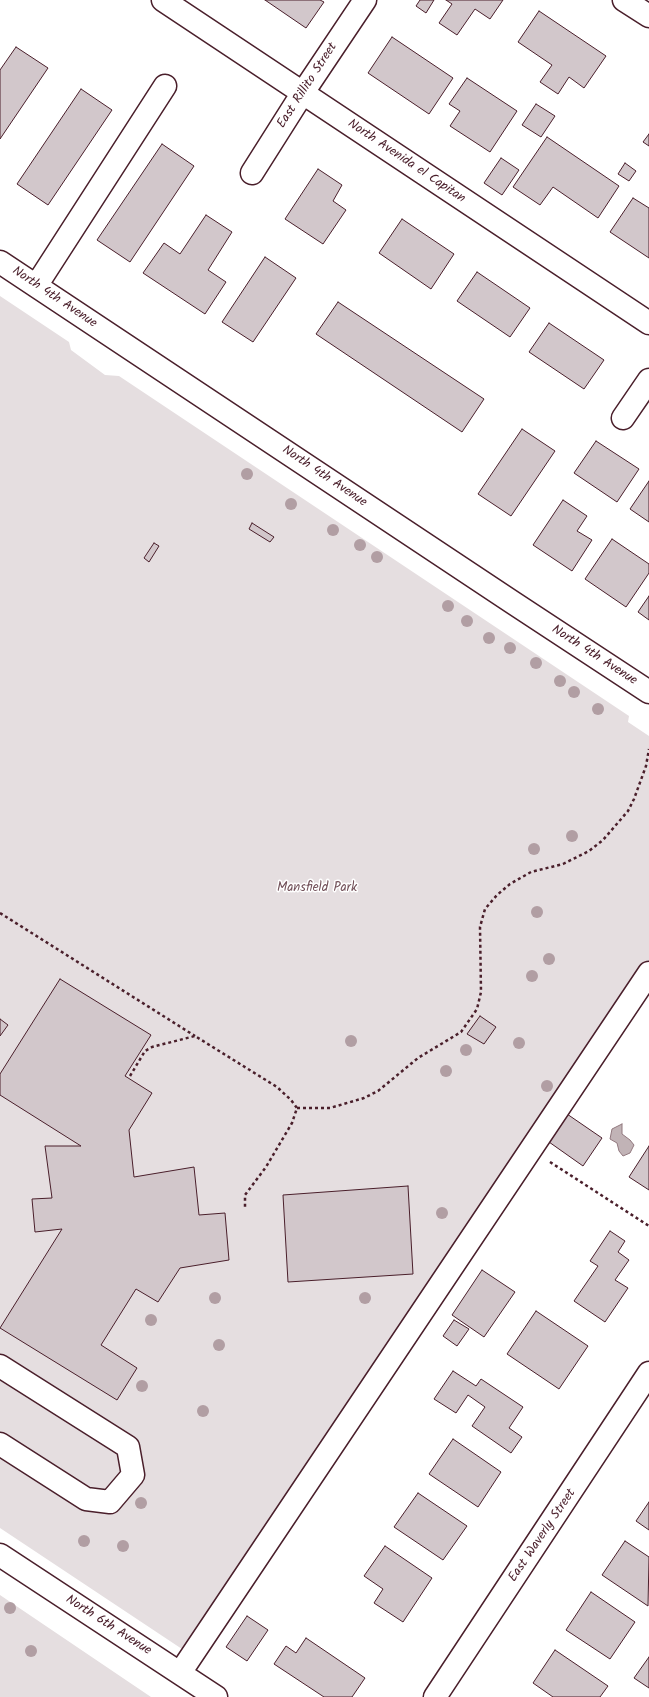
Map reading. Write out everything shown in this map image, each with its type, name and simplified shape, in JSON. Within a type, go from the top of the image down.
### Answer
[{"type":"street","name":"North Avenida el Capitan","points":[[163,0],[302,94],[649,323]]},
{"type":"street","name":"East Rillito Street","points":[[252,174],[302,94],[365,0]]},
{"type":"street","points":[[624,0],[649,16]]},
{"type":"street","points":[[36,286],[164,86]]},
{"type":"street","name":"North 4th Avenue","points":[[0,262],[649,692]]},
{"type":"street","points":[[623,418],[649,380]]},
{"type":"street","points":[[180,1674],[649,973]]},
{"type":"street","points":[[0,1366],[128,1447],[133,1475],[110,1502],[86,1499],[0,1444]]},
{"type":"street","name":"East Waverly Street","points":[[435,1697],[649,1374]]},
{"type":"street","name":"North 6th Avenue","points":[[0,1555],[216,1697]]},
{"type":"path","points":[[297,1108],[330,1108],[364,1098],[378,1091],[418,1058],[461,1032],[477,1010],[481,992],[480,927],[486,909],[497,895],[510,884],[531,872],[569,861],[589,851],[603,840],[631,805],[646,766],[649,749]]},
{"type":"path","points":[[0,913],[277,1087],[285,1093],[297,1108]]},
{"type":"path","points":[[130,1076],[145,1051],[152,1047],[195,1036]]},
{"type":"path","points":[[245,1207],[245,1195],[266,1167],[292,1123],[297,1108]]},
{"type":"path","points":[[531,1149],[649,1226]]},
{"type":"green space","name":"Mansfield Park","points":[[0,296],[69,342],[71,350],[105,375],[119,376],[629,716],[628,722],[649,736],[649,964],[188,1653],[0,1528]]},
{"type":"green space","points":[[0,1595],[151,1697],[0,1697]]},
{"type":"shaded area","points":[[622,1124],[622,1134],[634,1145],[630,1153],[623,1156],[619,1151],[617,1143],[610,1139],[612,1129]]},
{"type":"building","points":[[265,0],[320,0],[324,2],[306,28]]},
{"type":"building","points":[[420,0],[434,0],[426,13],[416,6]]},
{"type":"building","points":[[446,0],[503,0],[490,19],[475,9],[457,35],[439,23],[452,4]]},
{"type":"building","points":[[539,11],[606,56],[584,88],[569,77],[558,94],[540,82],[552,65],[518,42]]},
{"type":"building","points":[[392,37],[453,78],[429,114],[368,73]]},
{"type":"building","points":[[16,47],[48,68],[0,139],[0,70]]},
{"type":"building","points":[[467,78],[517,111],[490,152],[450,126],[460,111],[449,104]]},
{"type":"building","points":[[81,89],[112,110],[48,205],[17,184]]},
{"type":"building","points":[[536,104],[555,116],[541,137],[522,125]]},
{"type":"building","points":[[649,134],[649,146],[643,142]]},
{"type":"building","points":[[547,137],[619,186],[598,218],[553,187],[540,205],[513,187]]},
{"type":"building","points":[[162,144],[194,166],[130,262],[97,240]]},
{"type":"building","points":[[501,158],[519,170],[502,195],[484,183]]},
{"type":"building","points":[[625,163],[636,171],[629,181],[618,174]]},
{"type":"building","points":[[318,169],[342,185],[333,201],[346,210],[323,244],[285,219]]},
{"type":"building","points":[[633,198],[649,208],[649,258],[610,232]]},
{"type":"building","points":[[206,215],[232,232],[208,270],[226,282],[205,314],[143,273],[164,243],[180,254]]},
{"type":"building","points":[[402,219],[454,254],[431,289],[379,253]]},
{"type":"building","points":[[265,257],[296,278],[253,342],[222,322]]},
{"type":"building","points":[[477,272],[530,308],[510,337],[457,301]]},
{"type":"building","points":[[338,302],[484,399],[462,432],[316,334]]},
{"type":"building","points":[[549,323],[604,360],[584,389],[529,352]]},
{"type":"building","points":[[522,429],[555,451],[511,516],[478,494]]},
{"type":"building","points":[[596,441],[639,469],[617,502],[574,473]]},
{"type":"building","points":[[649,481],[649,522],[630,509]]},
{"type":"building","points":[[563,500],[587,516],[577,531],[592,540],[572,571],[533,545]]},
{"type":"building","points":[[252,523],[274,537],[270,542],[249,529]]},
{"type":"building","points":[[612,539],[649,564],[649,573],[626,607],[585,579]]},
{"type":"building","points":[[154,543],[159,546],[149,562],[144,558]]},
{"type":"building","points":[[649,596],[649,620],[638,612]]},
{"type":"building","points":[[60,979],[151,1035],[125,1076],[152,1093],[129,1130],[134,1177],[194,1167],[199,1215],[225,1213],[229,1260],[180,1268],[158,1302],[136,1289],[101,1345],[137,1368],[117,1400],[0,1328],[62,1229],[35,1232],[32,1199],[52,1198],[45,1146],[81,1146],[0,1095],[0,1074]]},
{"type":"building","points":[[480,1016],[496,1027],[484,1044],[467,1034]]},
{"type":"building","points":[[0,1019],[8,1025],[0,1036]]},
{"type":"building","points":[[567,1114],[602,1138],[583,1166],[549,1142]]},
{"type":"building","points":[[649,1146],[649,1190],[629,1177]]},
{"type":"building","points":[[408,1186],[413,1274],[288,1282],[283,1195]]},
{"type":"building","points":[[610,1231],[625,1241],[618,1252],[629,1260],[615,1280],[628,1288],[605,1322],[574,1301],[598,1266],[590,1261]]},
{"type":"building","points":[[482,1270],[515,1292],[484,1337],[452,1315]]},
{"type":"building","points":[[536,1311],[588,1346],[559,1389],[507,1354]]},
{"type":"building","points":[[454,1320],[469,1329],[457,1346],[443,1336]]},
{"type":"building","points":[[453,1371],[476,1386],[481,1379],[523,1407],[509,1428],[522,1437],[511,1453],[472,1426],[485,1407],[468,1395],[456,1413],[434,1399]]},
{"type":"building","points":[[453,1439],[501,1472],[478,1507],[429,1474]]},
{"type":"building","points":[[418,1493],[467,1526],[443,1560],[394,1527]]},
{"type":"building","points":[[649,1502],[649,1530],[636,1521]]},
{"type":"building","points":[[625,1541],[649,1557],[648,1606],[602,1575]]},
{"type":"building","points":[[385,1546],[432,1578],[403,1622],[374,1603],[383,1589],[364,1576]]},
{"type":"building","points":[[591,1592],[635,1622],[610,1659],[566,1630]]},
{"type":"building","points":[[247,1616],[268,1630],[247,1661],[226,1647]]},
{"type":"building","points":[[306,1638],[365,1678],[352,1697],[324,1697],[274,1664],[286,1646],[296,1653]]},
{"type":"building","points":[[555,1650],[608,1686],[600,1697],[553,1697],[533,1683]]},
{"type":"building","points":[[649,1657],[649,1688],[634,1678]]}]
